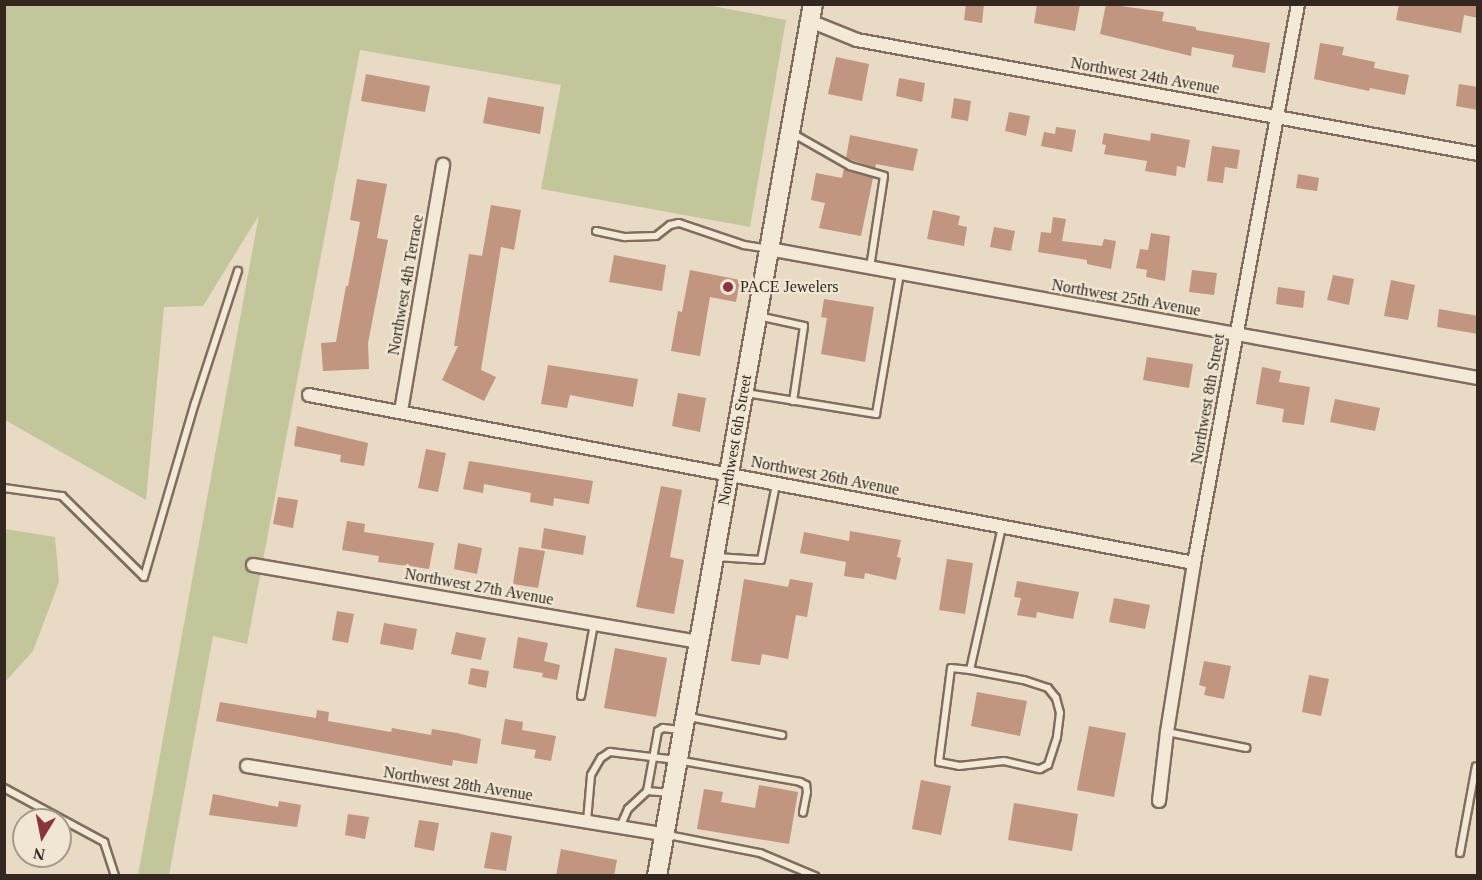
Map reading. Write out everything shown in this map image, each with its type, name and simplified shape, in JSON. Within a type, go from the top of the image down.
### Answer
[{"type":"main road","name":"Northwest 6th Street","points":[[657,876],[811,13]]},
{"type":"street","name":"Northwest 8th Street","points":[[1159,801],[1167,732],[1194,563],[1275,117],[1298,4]]},
{"type":"street","name":"Northwest 24th Avenue","points":[[811,13],[857,40],[1478,154]]},
{"type":"street","name":"Northwest 4th Terrace","points":[[401,411],[442,165]]},
{"type":"street","name":"Northwest 25th Avenue","points":[[769,249],[1478,378]]},
{"type":"street","name":"Northwest 26th Avenue","points":[[309,394],[1194,563]]},
{"type":"street","name":"Northwest 27th Avenue","points":[[253,565],[699,642]]},
{"type":"street","name":"Northwest 28th Avenue","points":[[247,766],[664,834]]},
{"type":"lane","points":[[790,132],[850,166],[884,176],[870,267]]},
{"type":"lane","points":[[596,231],[625,237],[656,236],[670,225],[679,223],[744,245],[769,249]]},
{"type":"lane","points":[[4,488],[62,496],[144,578],[195,403],[238,271]]},
{"type":"lane","points":[[743,393],[876,414],[900,273]]},
{"type":"lane","points":[[757,316],[804,326],[793,401]]},
{"type":"lane","points":[[714,557],[761,560],[776,483]]},
{"type":"lane","points":[[970,670],[1002,526]]},
{"type":"lane","points":[[581,696],[594,624]]},
{"type":"lane","points":[[951,668],[970,670],[1023,680],[1048,688],[1056,698],[1060,713],[1057,737],[1048,765],[1040,769],[1004,762],[959,766],[939,762],[951,668]]},
{"type":"lane","points":[[620,827],[628,809],[647,791],[658,731],[663,728],[684,724],[782,735]]},
{"type":"lane","points":[[1167,732],[1246,748]]},
{"type":"lane","points":[[587,822],[591,776],[601,758],[610,752],[653,756],[800,782],[806,785],[807,792],[803,813]]},
{"type":"lane","points":[[1460,853],[1476,766]]},
{"type":"lane","points":[[4,789],[104,842],[116,876]]},
{"type":"lane","points":[[647,791],[672,794]]},
{"type":"lane","points":[[664,834],[760,853],[815,876]]},
{"type":"green space","points":[[702,4],[786,20],[750,227],[541,189],[561,85],[360,50],[247,644],[213,636],[169,875],[138,875],[259,215],[203,306],[164,307],[146,500],[5,420],[5,5]]},
{"type":"green space","points":[[5,529],[55,537],[59,582],[33,651],[5,682]]},
{"type":"building","points":[[966,4],[984,4],[982,23],[964,20]]},
{"type":"building","points":[[1037,4],[1080,4],[1075,31],[1034,23]]},
{"type":"building","points":[[1106,4],[1164,12],[1162,21],[1196,27],[1196,30],[1270,43],[1265,73],[1232,67],[1234,55],[1192,47],[1191,56],[1100,34]]},
{"type":"building","points":[[1399,4],[1478,4],[1478,18],[1464,15],[1461,33],[1396,20]]},
{"type":"building","points":[[1320,43],[1344,47],[1342,55],[1375,62],[1374,68],[1409,75],[1405,95],[1370,88],[1369,91],[1314,79]]},
{"type":"building","points":[[836,57],[869,64],[862,101],[828,94]]},
{"type":"building","points":[[366,74],[430,86],[425,112],[361,101]]},
{"type":"building","points":[[899,78],[925,83],[922,102],[896,96]]},
{"type":"building","points":[[1459,84],[1478,87],[1478,110],[1456,106]]},
{"type":"building","points":[[488,97],[544,107],[540,134],[483,123]]},
{"type":"building","points":[[954,98],[971,101],[968,121],[951,118]]},
{"type":"building","points":[[1009,112],[1030,116],[1026,136],[1005,131]]},
{"type":"building","points":[[1056,127],[1076,130],[1072,152],[1041,146],[1044,132],[1055,134]]},
{"type":"building","points":[[1104,133],[1150,141],[1151,133],[1190,140],[1185,168],[1177,166],[1176,176],[1145,171],[1147,161],[1104,154],[1106,145],[1102,144]]},
{"type":"building","points":[[850,135],[918,149],[913,171],[876,164],[875,168],[846,158]]},
{"type":"building","points":[[1212,146],[1240,150],[1237,169],[1225,167],[1223,183],[1207,181]]},
{"type":"building","points":[[844,168],[873,178],[861,236],[819,228],[825,203],[811,200],[816,173],[842,178]]},
{"type":"building","points":[[1298,174],[1319,178],[1317,191],[1296,188]]},
{"type":"building","points":[[357,179],[387,184],[377,238],[388,240],[368,343],[369,369],[323,371],[321,343],[336,342],[360,222],[350,220]]},
{"type":"building","points":[[491,205],[521,210],[514,250],[501,247],[481,370],[496,377],[484,401],[442,380],[458,346],[454,346],[469,254],[482,256]]},
{"type":"building","points":[[933,210],[960,216],[958,225],[967,227],[964,246],[927,239]]},
{"type":"building","points":[[1053,217],[1066,219],[1062,241],[1102,246],[1104,239],[1116,241],[1111,269],[1087,264],[1087,260],[1038,252],[1041,232],[1051,233]]},
{"type":"building","points":[[994,227],[1015,231],[1011,251],[990,247]]},
{"type":"building","points":[[1151,233],[1170,236],[1165,281],[1146,277],[1147,270],[1136,268],[1140,249],[1148,250]]},
{"type":"building","points":[[614,255],[666,265],[662,291],[609,282]]},
{"type":"building","points":[[690,270],[740,280],[736,302],[710,297],[700,356],[671,351],[678,311],[682,312]]},
{"type":"building","points":[[1192,270],[1217,273],[1214,295],[1189,292]]},
{"type":"building","points":[[1333,275],[1354,279],[1349,305],[1327,300]]},
{"type":"building","points":[[1391,280],[1415,285],[1408,320],[1384,316]]},
{"type":"building","points":[[1278,287],[1305,291],[1303,308],[1276,304]]},
{"type":"building","points":[[824,299],[874,307],[865,362],[821,354],[827,318],[821,317]]},
{"type":"building","points":[[1439,309],[1478,316],[1478,334],[1437,327]]},
{"type":"building","points":[[1147,357],[1193,364],[1189,388],[1143,380]]},
{"type":"building","points":[[548,365],[638,379],[633,407],[570,395],[567,408],[541,404]]},
{"type":"building","points":[[1262,367],[1281,371],[1279,382],[1310,387],[1304,425],[1282,422],[1284,409],[1256,404]]},
{"type":"building","points":[[678,393],[706,398],[700,432],[672,426]]},
{"type":"building","points":[[1335,399],[1380,408],[1375,431],[1330,422]]},
{"type":"building","points":[[297,426],[368,443],[364,466],[340,462],[341,455],[294,446]]},
{"type":"building","points":[[426,449],[446,453],[438,492],[418,488]]},
{"type":"building","points":[[469,461],[593,481],[589,504],[554,498],[553,506],[530,502],[531,493],[484,484],[483,493],[463,489]]},
{"type":"building","points":[[661,486],[682,490],[670,557],[684,560],[674,614],[636,607]]},
{"type":"building","points":[[278,497],[298,500],[293,528],[273,524]]},
{"type":"building","points":[[347,521],[365,524],[364,532],[434,543],[429,569],[378,562],[379,556],[342,550]]},
{"type":"building","points":[[544,528],[586,536],[583,555],[541,548]]},
{"type":"building","points":[[850,531],[901,540],[897,557],[901,558],[896,580],[865,573],[864,579],[844,576],[846,562],[800,553],[804,532],[849,541]]},
{"type":"building","points":[[458,543],[482,548],[477,574],[454,569]]},
{"type":"building","points":[[519,547],[545,551],[538,588],[513,584]]},
{"type":"building","points":[[947,559],[973,563],[965,614],[939,610]]},
{"type":"building","points":[[744,579],[788,587],[790,579],[813,583],[807,617],[796,615],[788,659],[762,654],[760,665],[731,661]]},
{"type":"building","points":[[1017,581],[1079,592],[1073,619],[1037,612],[1036,618],[1017,615],[1021,598],[1014,597]]},
{"type":"building","points":[[1114,598],[1150,605],[1145,629],[1109,622]]},
{"type":"building","points":[[337,611],[354,614],[348,643],[332,640]]},
{"type":"building","points":[[384,623],[417,629],[413,650],[380,644]]},
{"type":"building","points":[[456,632],[486,638],[481,660],[451,654]]},
{"type":"building","points":[[518,637],[548,643],[544,661],[560,665],[557,680],[542,677],[543,673],[513,668]]},
{"type":"building","points":[[615,648],[667,658],[656,717],[604,708]]},
{"type":"building","points":[[1204,661],[1231,666],[1224,699],[1204,695],[1206,687],[1199,685]]},
{"type":"building","points":[[471,668],[489,671],[486,688],[468,684]]},
{"type":"building","points":[[1309,675],[1329,679],[1321,716],[1302,712]]},
{"type":"building","points":[[977,692],[1027,701],[1020,736],[971,726]]},
{"type":"building","points":[[220,702],[316,718],[317,710],[329,712],[328,721],[391,732],[392,728],[431,735],[432,729],[457,733],[481,739],[477,764],[453,760],[452,766],[216,721]]},
{"type":"building","points":[[505,719],[523,722],[522,730],[556,736],[551,761],[534,758],[536,750],[501,744]]},
{"type":"building","points":[[1089,726],[1126,733],[1114,797],[1077,790]]},
{"type":"building","points":[[921,780],[951,786],[941,835],[912,829]]},
{"type":"building","points":[[759,785],[798,792],[789,844],[697,829],[704,789],[723,792],[721,802],[755,808]]},
{"type":"building","points":[[213,794],[278,807],[279,801],[301,805],[297,827],[209,815]]},
{"type":"building","points":[[1014,803],[1078,814],[1072,851],[1008,840]]},
{"type":"building","points":[[348,814],[369,817],[365,839],[345,835]]},
{"type":"building","points":[[419,820],[439,823],[434,851],[414,847]]},
{"type":"building","points":[[491,832],[512,836],[506,871],[484,868]]},
{"type":"building","points":[[561,849],[617,860],[614,876],[556,876]]},
{"type":"place","name":"PACE Jewelers","points":[[728,287]]}]
